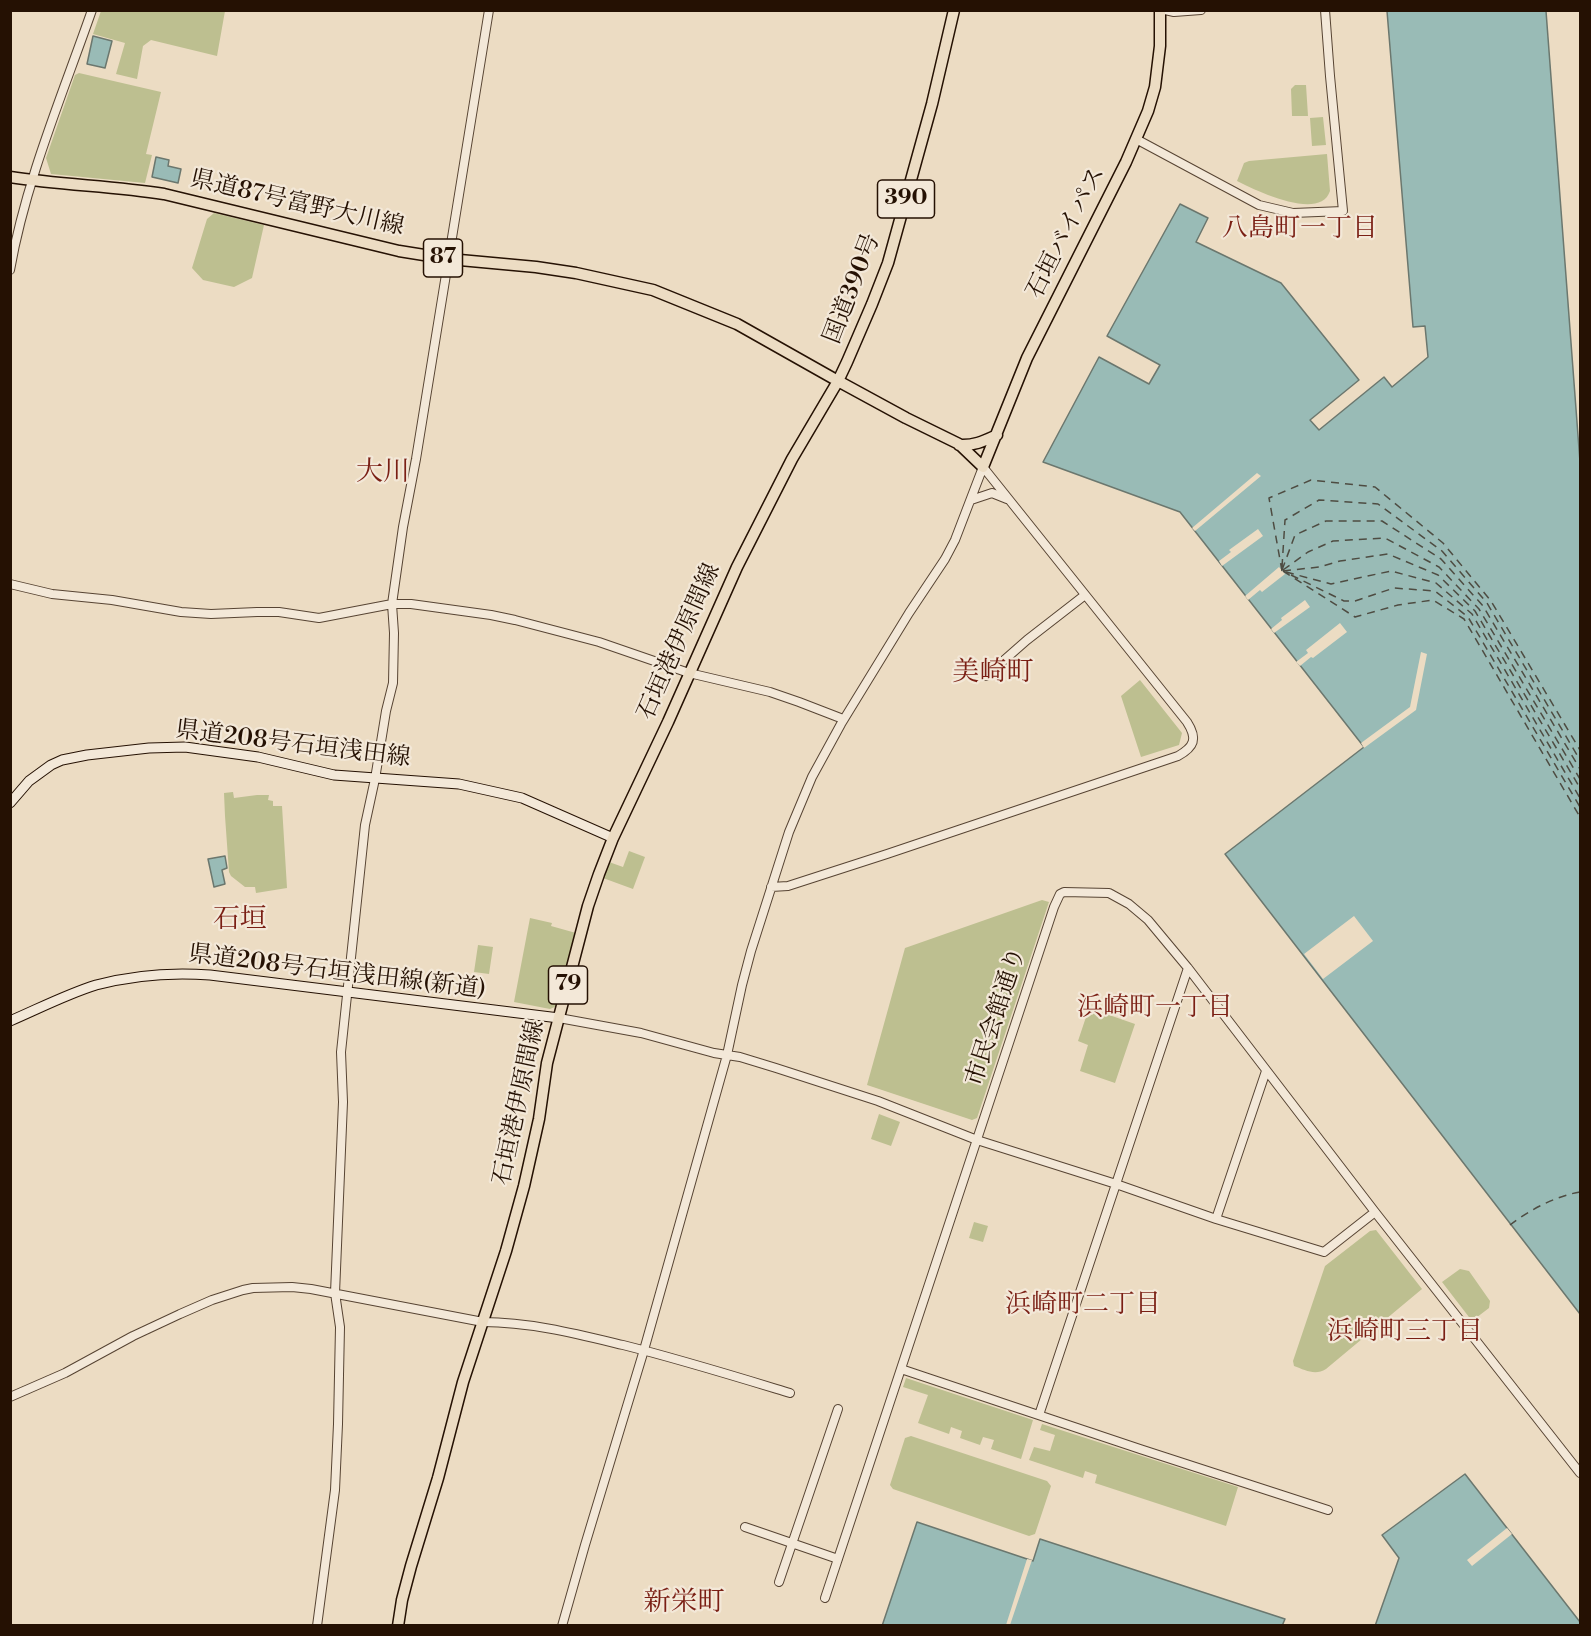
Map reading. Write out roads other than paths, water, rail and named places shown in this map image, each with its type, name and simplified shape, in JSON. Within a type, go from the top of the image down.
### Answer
[{"type":"main road","name":"国道390号","points":[[954,10],[932,104],[888,263],[838,381],[959,444],[983,467]]},
{"type":"main road","name":"石垣バイパス","points":[[983,467],[1027,358],[1148,111],[1155,87],[1160,46],[1160,10]]},
{"type":"main road","name":"県道87号富野大川線","points":[[10,177],[164,194],[399,251],[448,259],[576,273],[653,290],[737,324],[838,381]]},
{"type":"main road","name":"石垣港伊原間線","points":[[398,1626],[411,1566],[438,1478],[463,1382],[506,1251],[524,1186],[539,1119],[547,1063],[588,906],[599,874],[613,838],[737,567],[807,431],[838,381]]},
{"type":"main road","points":[[959,444],[971,445],[997,435]]},
{"type":"main road","name":"県道208号石垣浅田線","points":[[10,803],[29,781],[62,760],[87,754],[185,747],[258,757],[334,775],[459,784],[522,798],[613,838]]},
{"type":"main road","name":"県道208号石垣浅田線(新道)","points":[[10,1021],[94,986],[163,974],[210,975],[559,1018]]},
{"type":"street","points":[[10,270],[32,180],[92,10]]},
{"type":"street","points":[[317,1626],[335,1490],[340,1327],[335,1293],[343,1102],[341,1052],[364,825],[393,683],[393,604],[403,527],[489,10]]},
{"type":"street","points":[[1165,10],[1174,12],[1201,10]]},
{"type":"street","points":[[1136,139],[1259,205],[1293,213],[1343,211],[1329,76],[1325,10]]},
{"type":"street","points":[[562,1626],[644,1350],[727,1055],[742,985],[789,832],[812,777],[843,719],[945,559],[955,540],[983,467]]},
{"type":"street","points":[[771,887],[788,886],[887,854],[1178,756],[1190,749],[1193,740],[1187,722],[983,467]]},
{"type":"street","points":[[971,500],[992,493],[1011,501]]},
{"type":"street","points":[[10,584],[52,594],[112,600],[181,612],[211,614],[279,612],[319,618],[393,604],[427,606],[515,620],[599,642],[689,673],[770,692],[843,719]]},
{"type":"street","points":[[986,676],[1027,640],[1085,595]]},
{"type":"street","name":"市民会館通り","points":[[825,1598],[1060,894],[1064,891],[1109,894],[1129,903],[1148,920],[1188,968]]},
{"type":"street","points":[[1188,968],[1581,1473]]},
{"type":"street","points":[[1039,1415],[1188,968]]},
{"type":"street","points":[[559,1018],[641,1034],[776,1068],[860,1095],[977,1140],[1324,1252],[1376,1212]]},
{"type":"street","points":[[1216,1219],[1266,1071]]},
{"type":"street","points":[[10,1397],[65,1373],[133,1336],[180,1314],[243,1290],[292,1287],[335,1293],[483,1322],[538,1326],[644,1350],[790,1393]]},
{"type":"street","points":[[901,1369],[1328,1510]]},
{"type":"street","points":[[779,1582],[838,1409]]},
{"type":"street","points":[[745,1527],[838,1559]]},
{"type":"water","points":[[1387,11],[1546,11],[1580,462],[1580,1314],[1225,854],[1364,747],[1180,512],[1043,462],[1099,357],[1149,384],[1160,365],[1107,336],[1180,204],[1208,218],[1196,242],[1281,283],[1359,380],[1310,420],[1319,430],[1384,377],[1392,387],[1428,357],[1425,326],[1413,327]]},
{"type":"water","points":[[93,36],[112,41],[105,68],[87,64]]},
{"type":"water","points":[[156,157],[169,160],[168,166],[181,169],[178,183],[152,177]]},
{"type":"water","points":[[225,856],[227,868],[222,870],[225,884],[214,887],[208,859]]},
{"type":"water","points":[[1465,1474],[1580,1622],[1580,1626],[1375,1626],[1399,1558],[1382,1535]]},
{"type":"water","points":[[917,1522],[1033,1561],[1040,1539],[1285,1619],[1282,1626],[882,1626]]},
{"type":"district","name":"八島町一丁目","points":[[1300,230]]},
{"type":"district","name":"大川","points":[[383,474]]},
{"type":"district","name":"美崎町","points":[[993,674]]},
{"type":"district","name":"石垣","points":[[240,921]]},
{"type":"district","name":"浜崎町一丁目","points":[[1155,1009]]},
{"type":"district","name":"浜崎町二丁目","points":[[1083,1306]]},
{"type":"district","name":"浜崎町三丁目","points":[[1405,1333]]},
{"type":"district","name":"新栄町","points":[[684,1604]]}]
